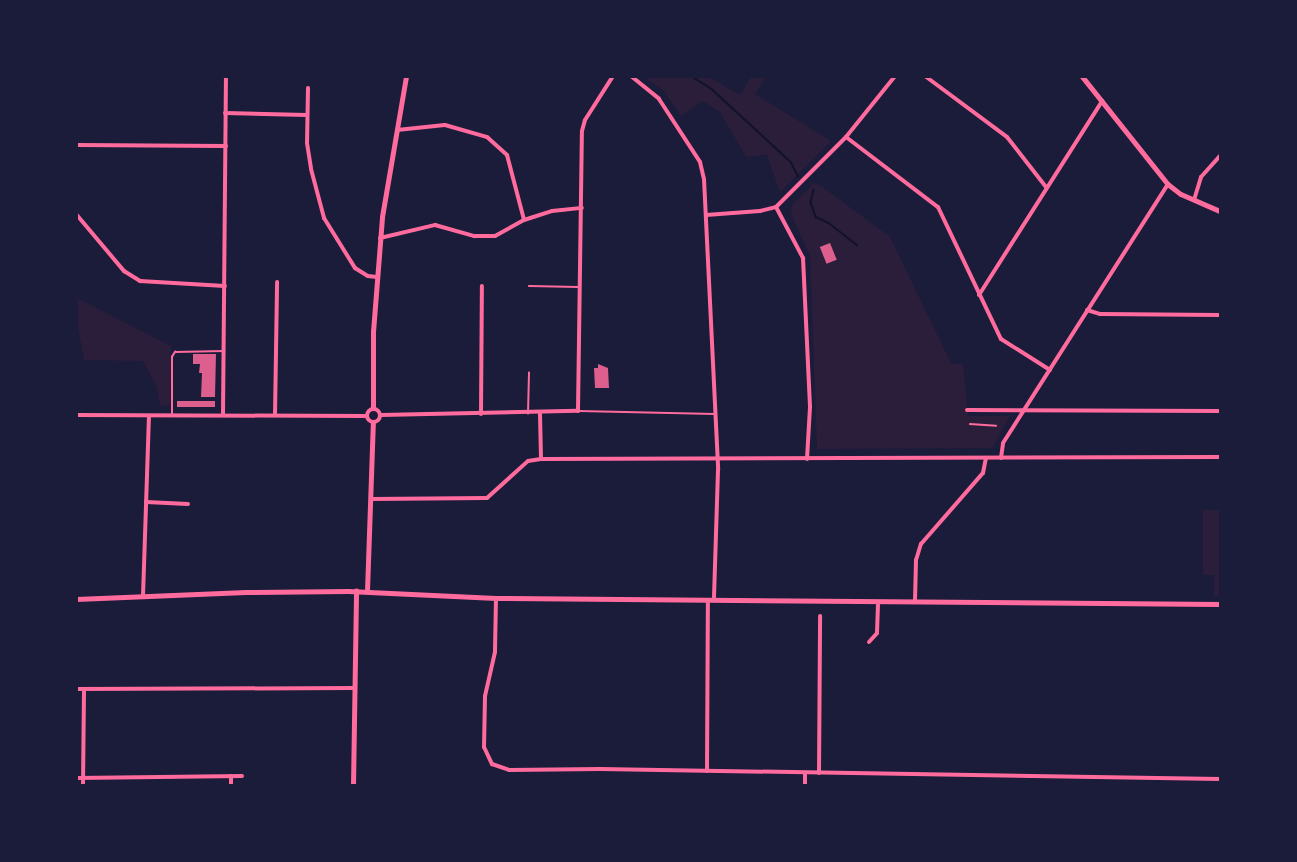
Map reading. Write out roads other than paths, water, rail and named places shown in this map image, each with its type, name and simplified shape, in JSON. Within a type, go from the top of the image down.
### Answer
[{"type":"main road","points":[[76,599],[367,591],[496,598],[1221,604]]},
{"type":"street","points":[[223,415],[226,76]]},
{"type":"street","points":[[367,416],[373,408],[373,332],[380,238],[406,76]]},
{"type":"street","points":[[381,415],[540,414],[578,411],[582,287],[582,130],[585,120],[613,76]]},
{"type":"street","points":[[631,76],[659,99],[700,162],[704,179],[718,470],[711,601],[707,771]]},
{"type":"street","points":[[706,214],[760,212],[776,207],[846,137],[895,76]]},
{"type":"street","points":[[925,76],[1007,137],[1046,187]]},
{"type":"street","points":[[1082,76],[1168,184],[1194,200],[1221,211]]},
{"type":"street","points":[[308,88],[307,115],[311,170],[324,218],[355,268],[368,276],[377,277]]},
{"type":"street","points":[[979,296],[1102,101]]},
{"type":"street","points":[[225,113],[307,115]]},
{"type":"street","points":[[397,130],[445,125],[487,137],[507,155],[524,220]]},
{"type":"street","points":[[846,137],[938,207],[979,296],[1004,343],[1050,370]]},
{"type":"street","points":[[76,145],[226,146]]},
{"type":"street","points":[[1194,200],[1202,177],[1221,156]]},
{"type":"street","points":[[1001,458],[1004,443],[1168,184]]},
{"type":"street","points":[[776,207],[803,258],[810,407],[807,459]]},
{"type":"street","points":[[380,238],[435,225],[488,237],[502,234],[524,220],[552,211],[582,208]]},
{"type":"street","points":[[76,214],[124,270],[140,282],[225,286]]},
{"type":"street","points":[[275,415],[277,282]]},
{"type":"street","points":[[481,414],[482,286]]},
{"type":"street","points":[[1088,310],[1100,314],[1221,315]]},
{"type":"street","points":[[373,408],[381,415]]},
{"type":"street","points":[[967,410],[1221,411]]},
{"type":"street","points":[[540,414],[541,459]]},
{"type":"street","points":[[76,415],[367,416],[374,423],[367,591]]},
{"type":"street","points":[[374,423],[380,420],[381,415]]},
{"type":"street","points":[[143,596],[149,416]]},
{"type":"street","points":[[371,498],[487,498],[528,461],[541,459],[1221,457]]},
{"type":"street","points":[[915,602],[916,560],[921,544],[983,473],[986,458]]},
{"type":"street","points":[[146,502],[188,504]]},
{"type":"street","points":[[353,786],[356,591]]},
{"type":"street","points":[[496,598],[495,652],[485,696],[484,747],[492,764],[509,770],[1221,779]]},
{"type":"street","points":[[869,642],[877,633],[878,602]]},
{"type":"street","points":[[819,773],[820,616]]},
{"type":"street","points":[[76,689],[355,688]]},
{"type":"street","points":[[83,786],[84,689]]},
{"type":"street","points":[[805,786],[806,773]]},
{"type":"street","points":[[231,776],[231,786]]},
{"type":"street","points":[[76,778],[242,776]]},
{"type":"lane","points":[[529,286],[582,287]]},
{"type":"lane","points":[[172,415],[172,357],[175,352],[224,351]]},
{"type":"lane","points":[[528,414],[529,373]]},
{"type":"lane","points":[[578,411],[715,414]]},
{"type":"waterway","points":[[691,76],[713,90],[791,162],[798,176]]},
{"type":"waterway","points":[[814,190],[811,203],[816,217],[829,223],[857,245]]}]
